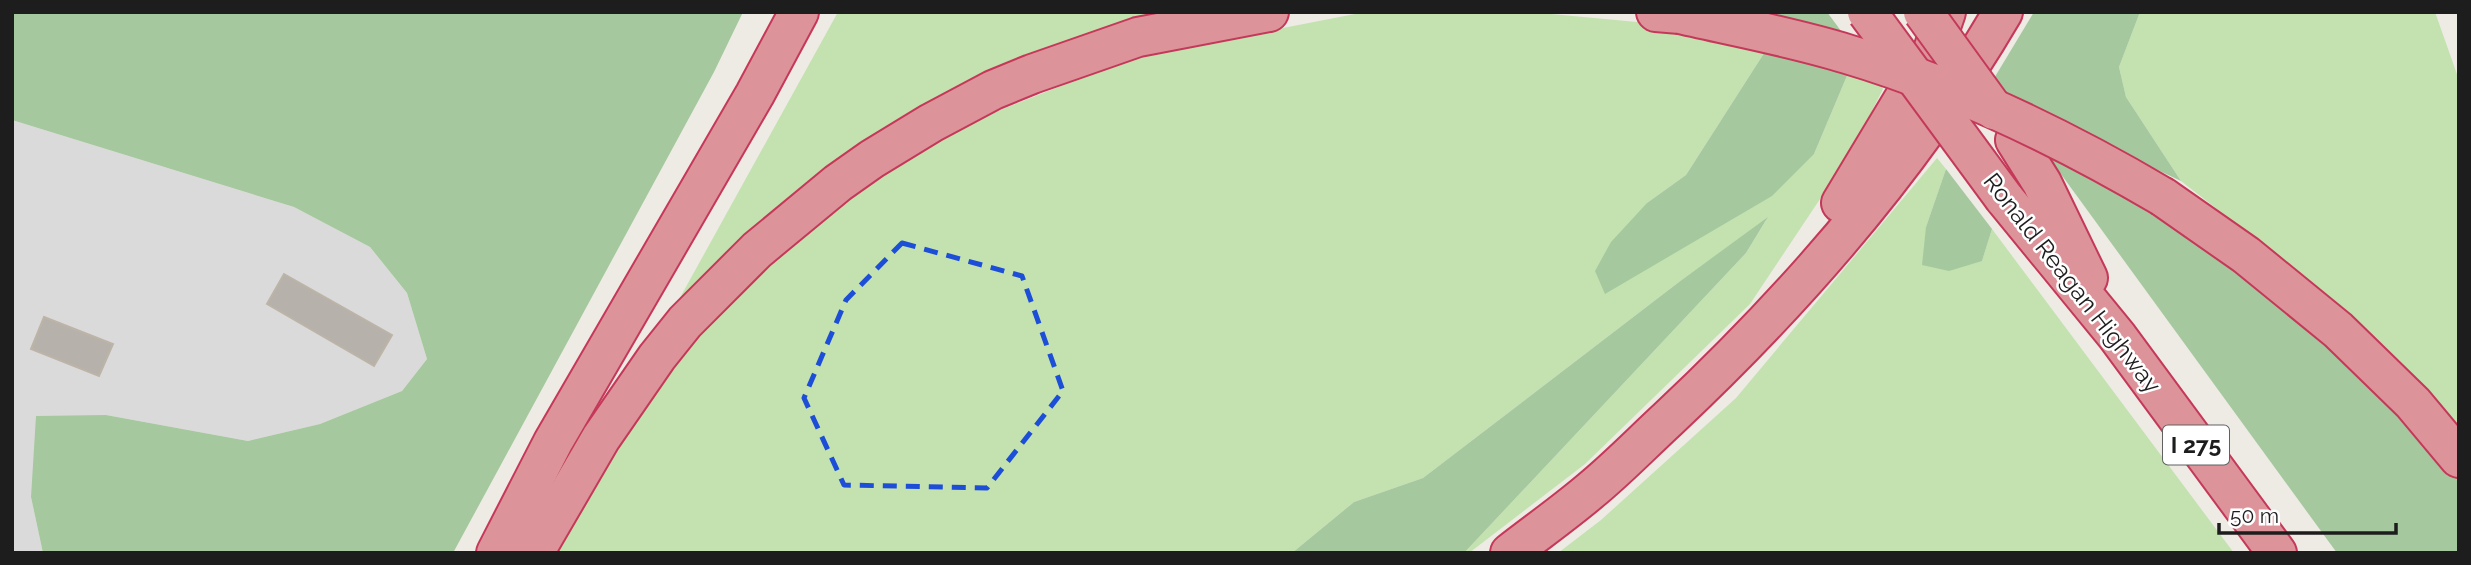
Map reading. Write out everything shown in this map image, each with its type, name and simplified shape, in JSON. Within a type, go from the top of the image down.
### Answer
[{"type":"highway","points":[[719,156],[770,12]]},
{"type":"highway","points":[[496,553],[553,442],[799,12]]},
{"type":"highway","points":[[534,553],[601,438],[657,357],[685,322],[757,250],[838,183],[931,123],[993,90],[1032,74],[1138,37],[1269,12]]},
{"type":"highway","name":"Ronald Reagan Highway","points":[[1867,12],[2004,198],[2117,336],[2277,553]]},
{"type":"highway","points":[[1923,12],[2015,139],[2042,183],[2117,336]]},
{"type":"highway","points":[[1774,312],[1933,50],[1946,12]]},
{"type":"highway","points":[[1510,553],[1592,490],[1722,369],[1774,312],[1851,225],[1928,126],[1971,65],[2003,12]]},
{"type":"highway","points":[[1668,13],[1846,54],[1975,101],[2050,134],[2163,197],[2246,255],[2338,330],[2413,403],[2459,458]]},
{"type":"highlighted area","points":[[902,243],[1022,276],[1063,391],[987,488],[844,485],[804,398],[846,300]]},
{"type":"shaded area","points":[[12,120],[294,207],[370,247],[407,293],[427,359],[402,391],[320,424],[248,441],[106,415],[31,497],[43,553],[12,553]]},
{"type":"green space","points":[[12,12],[743,12],[714,72],[453,553],[43,553],[31,497],[36,416],[106,415],[248,441],[320,424],[402,391],[427,359],[407,293],[370,247],[294,207],[12,120]]},
{"type":"green space","points":[[838,12],[1161,12],[1146,15],[1002,70],[881,130],[778,207],[661,332]]},
{"type":"green space","points":[[1530,12],[1669,25],[1768,47],[1686,175],[1647,203],[1814,154],[1849,71],[1878,78],[1883,89],[1850,154],[1750,304],[1585,464],[1469,553],[1464,553],[1746,253],[1767,219],[1679,282],[1423,478],[1354,502],[1292,553],[550,553],[602,467],[710,318],[870,178],[947,131],[1137,56],[1355,14]]},
{"type":"green space","points":[[1752,12],[1827,12],[1844,35]]},
{"type":"green space","points":[[2034,12],[2140,12],[2119,67],[2126,97],[2181,181],[2003,97],[1993,80]]},
{"type":"green space","points":[[2140,12],[2435,12],[2459,80],[2459,425],[2349,312],[2181,181],[2126,97],[2119,67]]},
{"type":"green space","points":[[1768,47],[1849,71],[1814,154],[1772,196],[1605,294],[1595,271],[1611,242],[1647,203],[1686,175]]},
{"type":"green space","points":[[2042,148],[2266,284],[2455,471],[2459,477],[2459,553],[2337,553]]},
{"type":"green space","points":[[1937,158],[1946,169],[1926,227],[1982,261],[1992,229],[2234,553],[1558,553],[1601,520],[1736,398]]},
{"type":"green space","points":[[1946,169],[1992,229],[1982,261],[1949,271],[1922,265],[1926,227]]},
{"type":"green space","points":[[1768,217],[1746,253],[1464,553],[1292,553],[1354,502],[1423,478]]},
{"type":"building","points":[[284,274],[392,335],[374,366],[267,304]]},
{"type":"building","points":[[44,317],[113,344],[99,376],[31,349]]}]
